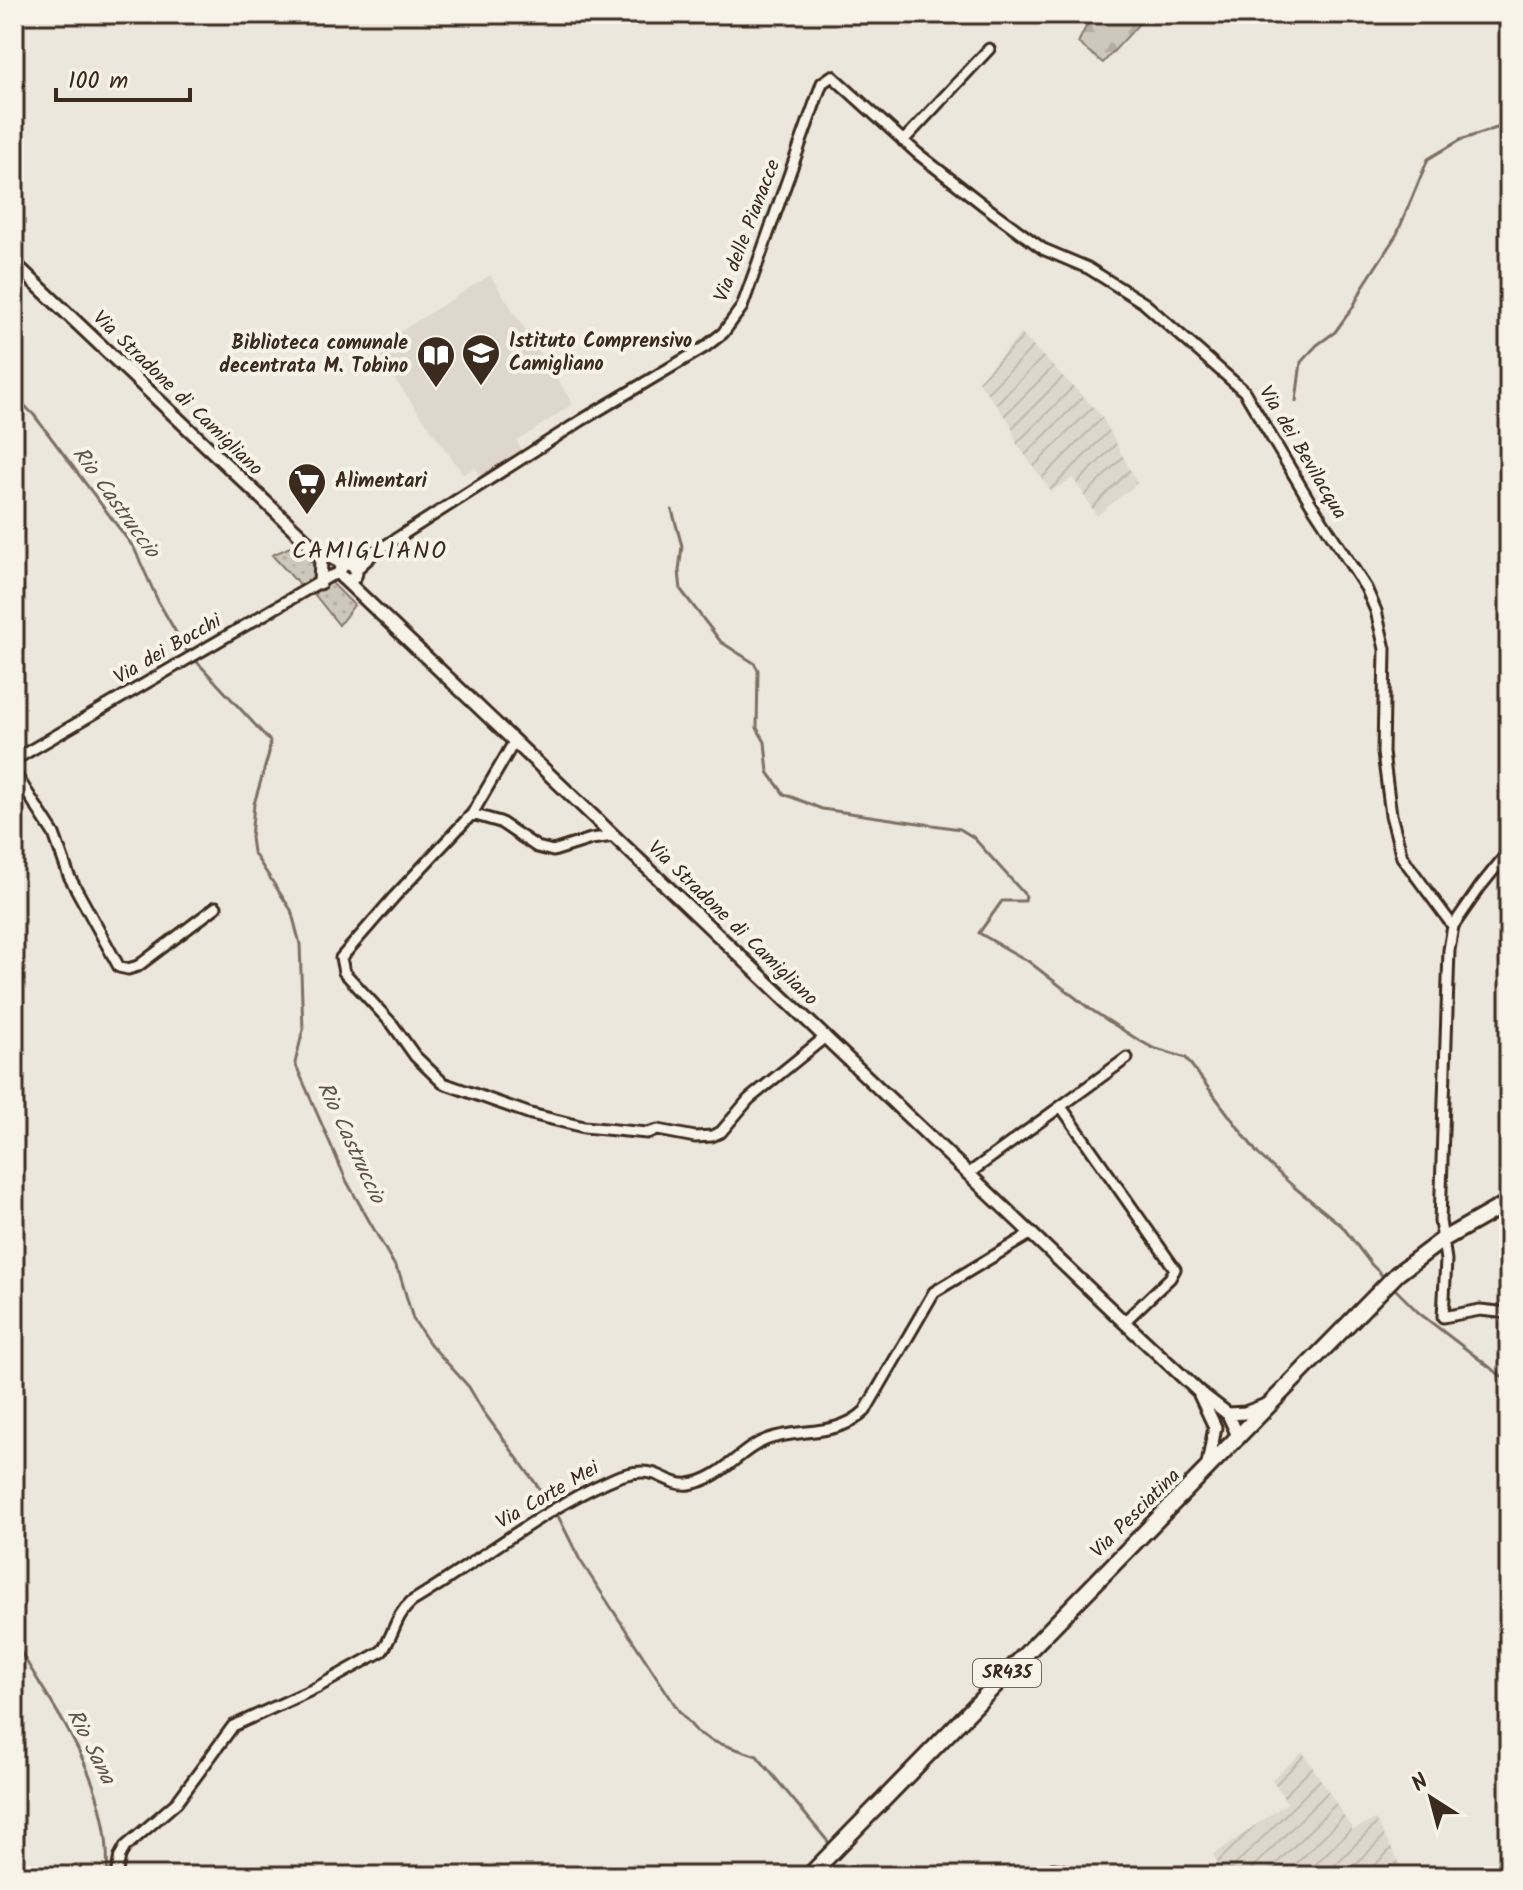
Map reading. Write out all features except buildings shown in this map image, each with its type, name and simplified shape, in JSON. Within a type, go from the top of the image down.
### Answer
[{"type":"main road","name":"Via Pesciatina","points":[[809,1876],[1389,1282],[1442,1240],[1509,1202]]},
{"type":"street","points":[[903,141],[989,49]]},
{"type":"street","name":"Via dei Bevilacqua","points":[[832,76],[903,141],[1043,249],[1088,268],[1144,303],[1244,391],[1366,588],[1376,611],[1385,649],[1383,753],[1391,815],[1402,857],[1453,926]]},
{"type":"street","name":"Via delle Pianacce","points":[[346,571],[582,420],[680,364],[723,333],[742,307],[822,83],[832,76]]},
{"type":"street","name":"Via Stradone di Camigliano","points":[[14,263],[319,555],[346,571],[366,600],[824,1038],[1198,1391],[1228,1414],[1239,1438]]},
{"type":"street","points":[[319,555],[320,583]]},
{"type":"street","name":"Via dei Bocchi","points":[[14,760],[320,583],[346,571]]},
{"type":"street","points":[[514,742],[472,814],[341,958],[344,972],[393,1025],[415,1056],[443,1083],[531,1114],[584,1127],[712,1136],[721,1132],[749,1099],[824,1038]]},
{"type":"street","points":[[14,772],[54,834],[69,876],[119,967],[128,969],[138,966],[216,907]]},
{"type":"street","points":[[472,814],[500,822],[537,847],[553,851],[591,839],[614,836]]},
{"type":"street","points":[[1509,851],[1453,926],[1448,975],[1440,1221],[1446,1260],[1443,1317],[1480,1310],[1509,1313]]},
{"type":"street","points":[[968,1174],[1127,1058]]},
{"type":"street","points":[[1062,1108],[1175,1269],[1170,1278],[1124,1322]]},
{"type":"street","name":"Via Corte Mei","points":[[116,1876],[125,1847],[177,1802],[233,1726],[316,1688],[382,1651],[402,1610],[549,1512],[607,1481],[640,1471],[689,1484],[733,1464],[753,1446],[770,1438],[832,1429],[850,1422],[865,1411],[934,1292],[1032,1233]]},
{"type":"street","name":"Via Stradone di Camigliano","points":[[1198,1391],[1215,1427]]},
{"type":"street","points":[[1228,1414],[1245,1413],[1274,1401]]},
{"type":"street","points":[[1206,1471],[1215,1427],[1239,1438]]},
{"type":"street","points":[[1051,1872],[1062,1870],[1067,1876]]},
{"type":"shaded area","name":"Istituto Comprensivo Camigliano","points":[[490,275],[573,404],[517,441],[522,451],[481,476],[475,467],[463,474],[373,349]]},
{"type":"shaded area","points":[[1021,334],[1101,415],[1137,483],[1097,516],[1073,478],[1051,491],[1017,444],[1010,423],[978,381]]},
{"type":"shaded area","points":[[1303,1752],[1353,1830],[1375,1819],[1407,1876],[1225,1876],[1213,1855],[1287,1803],[1272,1779]]},
{"type":"green space","points":[[1092,14],[1148,14],[1103,63],[1078,43]]},
{"type":"green space","points":[[297,544],[317,573],[311,583],[302,589],[272,555]]},
{"type":"green space","points":[[331,582],[354,605],[339,625],[315,595],[316,591]]},
{"type":"waterway","points":[[1296,401],[1301,362],[1335,332],[1353,307],[1397,234],[1428,159],[1460,140],[1509,124]]},
{"type":"waterway","name":"Rio Castruccio","points":[[14,395],[34,415],[134,548],[158,601],[186,650],[270,741],[254,804],[251,838],[253,852],[291,910],[300,944],[303,1030],[295,1063],[347,1182],[400,1275],[413,1319],[430,1344],[469,1387],[552,1506]]},
{"type":"waterway","points":[[672,510],[682,546],[679,571],[681,590],[721,642],[754,663],[758,670],[757,728],[765,742],[768,772],[784,794],[822,809],[960,829],[973,837],[1026,896],[1025,901],[1002,901],[979,933],[1028,961],[1090,1009],[1135,1038],[1153,1048],[1186,1058],[1258,1154],[1342,1226],[1386,1279]]},
{"type":"waterway","points":[[1391,1285],[1419,1313],[1509,1382]]},
{"type":"waterway","name":"Rio Castruccio","points":[[556,1512],[580,1560],[679,1711],[697,1732],[712,1741],[757,1756],[830,1844]]},
{"type":"waterway","name":"Rio Sana","points":[[14,1641],[64,1724],[92,1781],[107,1843],[107,1876]]},
{"type":"place","name":"Istituto Comprensivo Camigliano","points":[[481,387]]},
{"type":"place","name":"Biblioteca comunale decentrata M. Tobino","points":[[436,389]]},
{"type":"place","name":"Alimentari","points":[[307,516]]},
{"type":"district","name":"CAMIGLIANO","points":[[370,551]]}]
